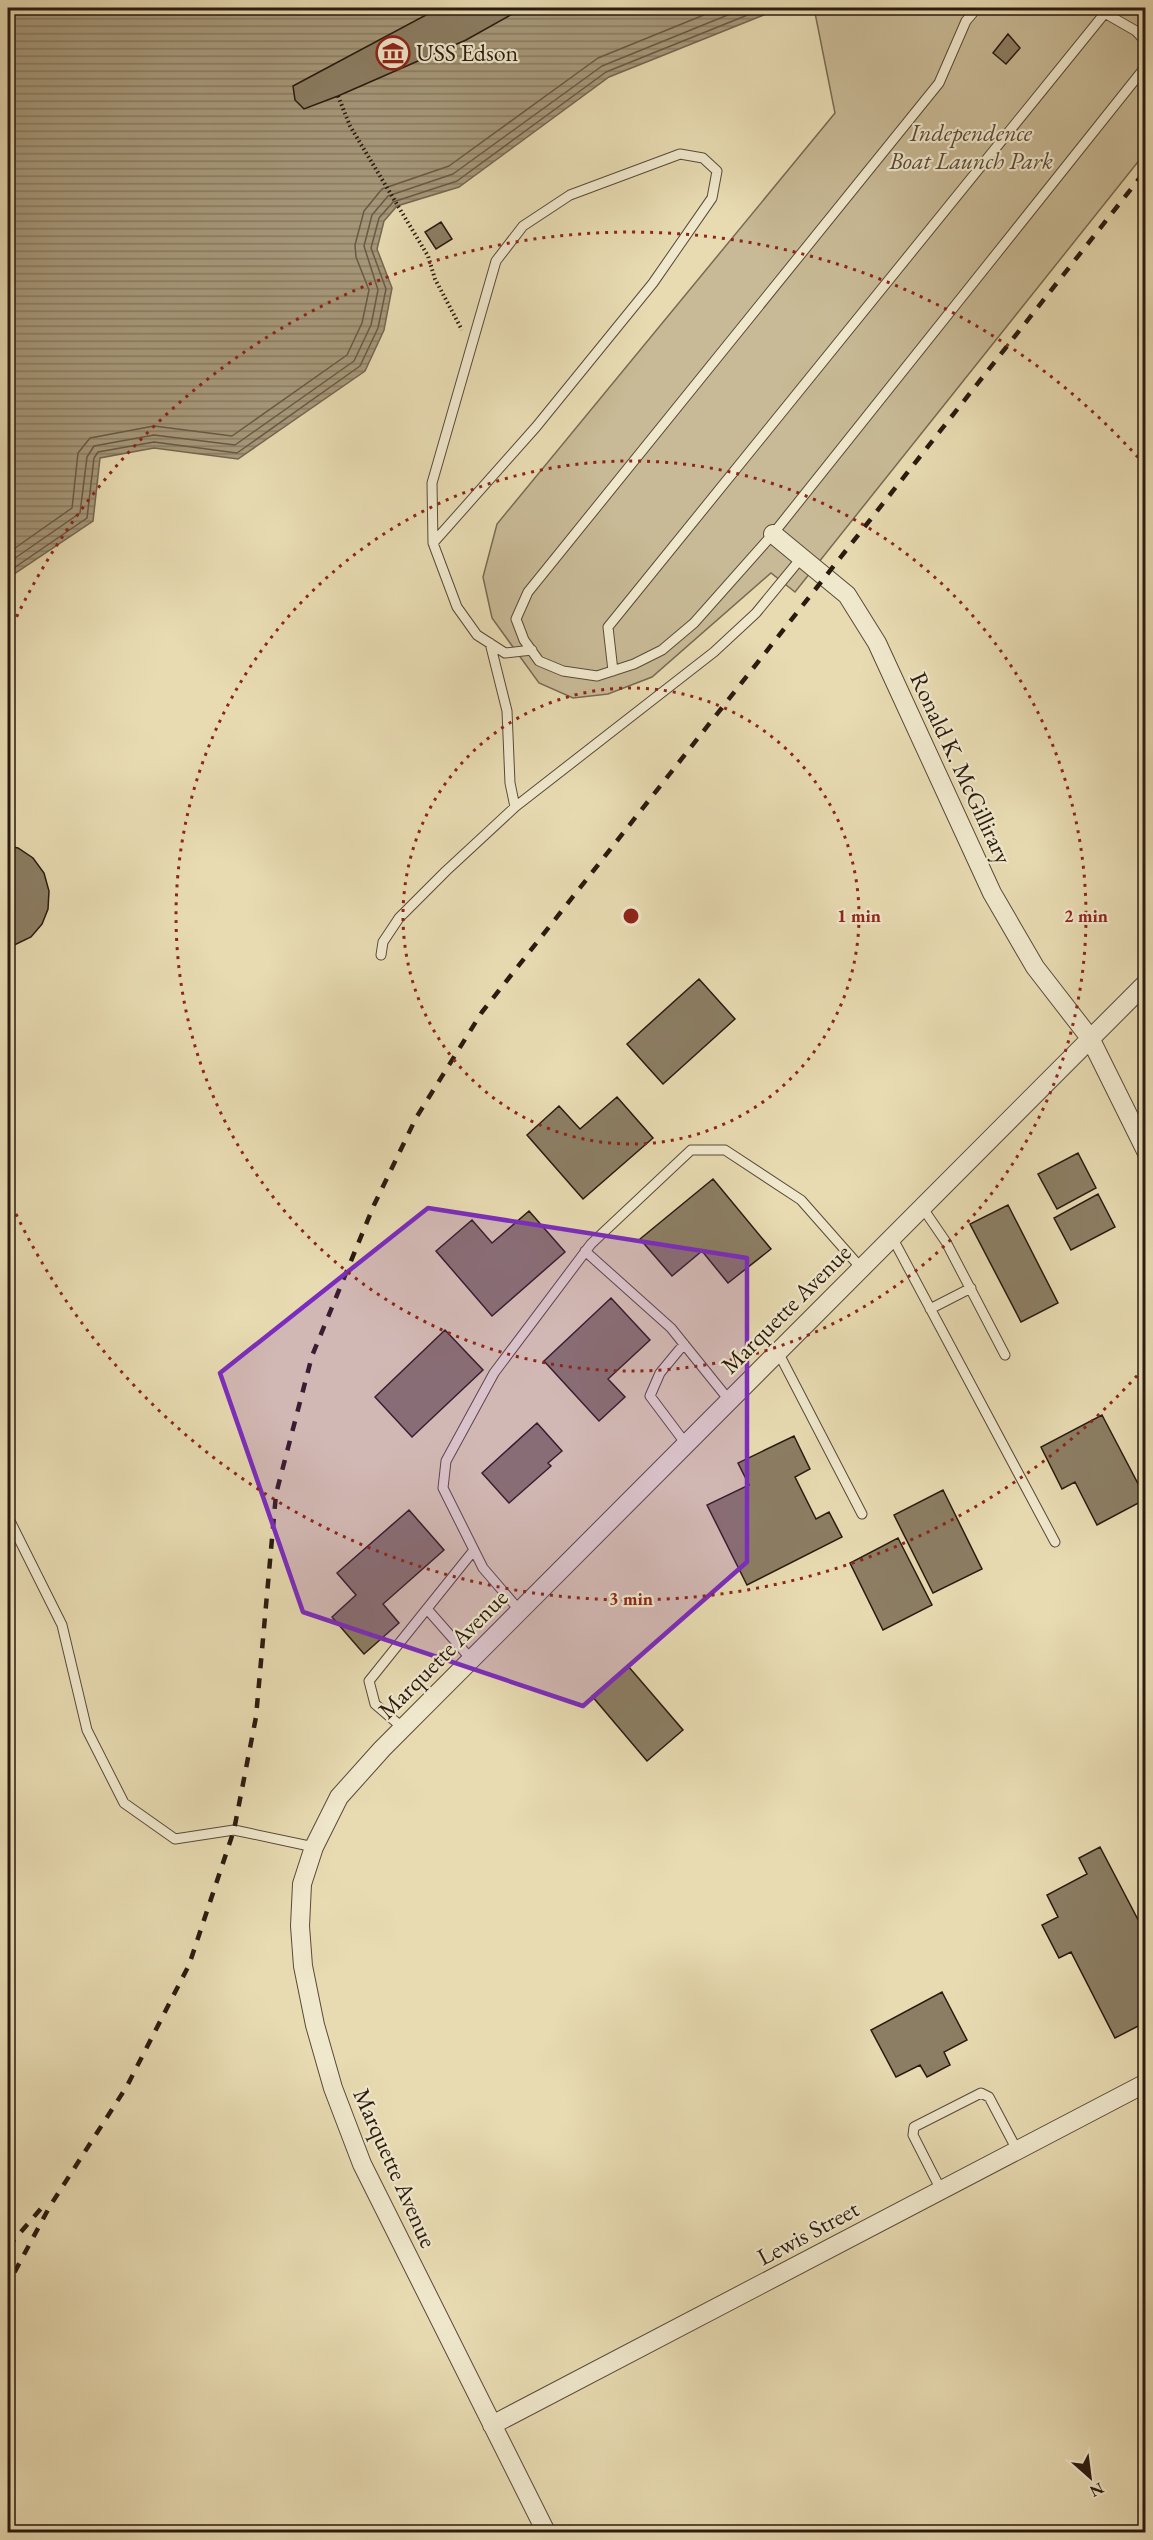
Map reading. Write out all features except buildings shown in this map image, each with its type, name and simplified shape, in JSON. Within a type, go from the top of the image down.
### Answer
[{"type":"street","name":"Ronald K. McGillirary","points":[[773,534],[847,595],[864,618],[992,892],[1035,967],[1090,1038],[1143,1140]]},
{"type":"street","name":"Marquette Avenue","points":[[546,2532],[362,2164],[333,2088],[315,2025],[303,1966],[300,1926],[302,1884],[314,1846],[339,1797],[403,1728],[1146,983]]},
{"type":"street","name":"Lewis Street","points":[[492,2425],[1146,2083]]},
{"type":"lane","points":[[977,8],[966,21],[939,84],[528,592],[516,619],[524,640],[539,661],[563,671],[597,676],[634,664],[662,650],[694,623],[773,534],[1146,66]]},
{"type":"lane","points":[[1096,8],[1107,11],[1136,31],[1146,42]]},
{"type":"lane","points":[[613,671],[608,627],[1107,11]]},
{"type":"lane","points":[[434,543],[536,427],[653,283],[712,198],[717,171],[703,158],[680,154],[570,195],[523,226],[496,261],[432,483],[434,543],[457,607],[477,635],[505,653],[532,650]]},
{"type":"lane","points":[[381,955],[383,942],[399,918],[515,807],[714,652],[756,614],[802,558]]},
{"type":"lane","points":[[490,643],[507,711],[510,783],[515,807]]},
{"type":"lane","points":[[519,1611],[483,1569],[443,1488],[446,1461],[494,1373],[585,1251],[691,1150],[725,1150],[801,1200],[861,1268]]},
{"type":"lane","points":[[922,1207],[946,1242],[1005,1355]]},
{"type":"lane","points":[[892,1237],[1055,1542]]},
{"type":"lane","points":[[585,1251],[671,1328],[729,1400]]},
{"type":"lane","points":[[930,1309],[971,1288]]},
{"type":"lane","points":[[684,1344],[660,1373],[650,1396],[686,1444]]},
{"type":"lane","points":[[778,1352],[862,1514]]},
{"type":"lane","points":[[8,1517],[62,1625],[87,1730],[124,1803],[175,1839],[234,1830],[314,1846]]},
{"type":"lane","points":[[403,1728],[375,1704],[369,1681],[474,1550]]},
{"type":"lane","points":[[427,1609],[471,1659]]},
{"type":"lane","points":[[941,2190],[913,2135],[914,2127],[981,2093],[989,2097],[1017,2150]]},
{"type":"path","points":[[338,96],[350,126],[428,256],[435,279],[470,345]]},
{"type":"highlighted area","points":[[428,1208],[747,1258],[747,1562],[583,1706],[303,1612],[220,1373]]},
{"type":"green space","name":"Independence Boat Launch Park","points":[[814,8],[1145,8],[1145,153],[795,592],[771,573],[652,677],[608,694],[573,698],[539,683],[492,618],[483,577],[497,524],[835,113]]},
{"type":"water","points":[[8,8],[781,8],[609,77],[459,187],[397,206],[384,221],[377,249],[392,288],[384,330],[365,371],[238,459],[154,448],[100,458],[93,521],[8,578]]},
{"type":"railway","points":[[8,2291],[13,2275],[50,2206],[127,2086],[189,1965],[234,1830],[256,1717],[276,1494],[312,1356],[374,1205],[416,1118],[482,1012],[1146,170]]},
{"type":"railway","points":[[8,2247],[44,2205]]},
{"type":"place","name":"USS Edson","points":[[393,53]]}]
